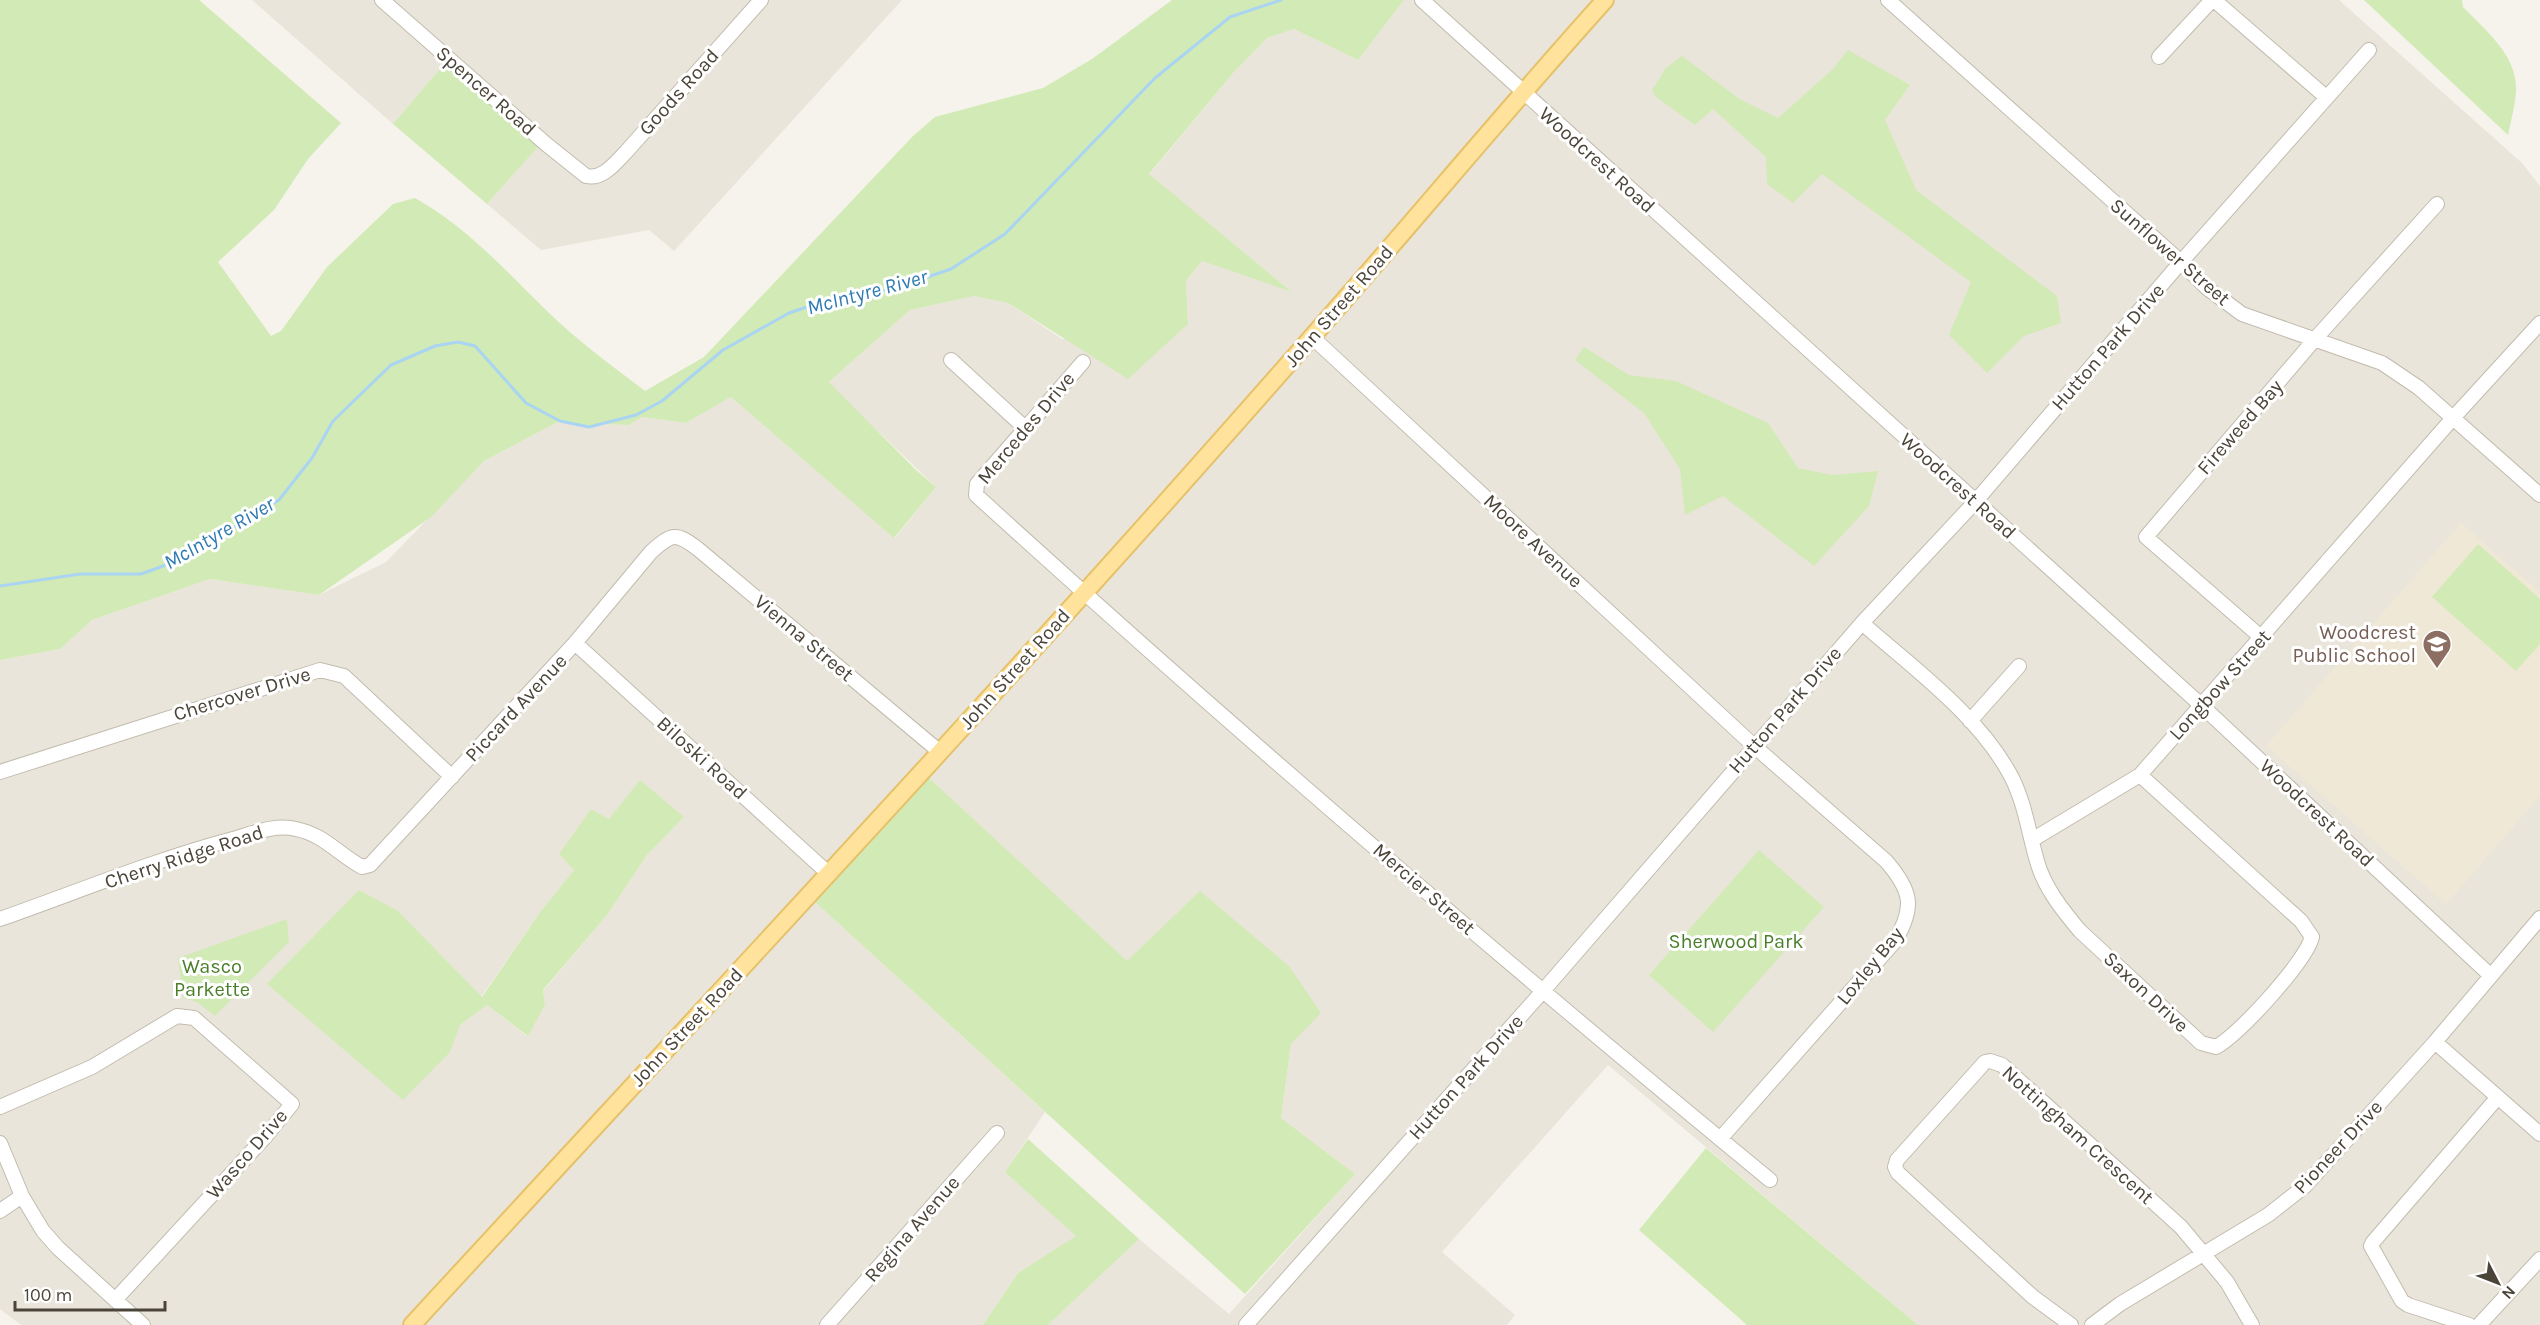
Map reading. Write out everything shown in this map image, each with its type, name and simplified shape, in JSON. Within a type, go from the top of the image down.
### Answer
[{"type":"main road","name":"John Street Road","points":[[412,1325],[1084,593],[1312,337],[1522,92],[1605,0]]},
{"type":"street","name":"Spencer Road","points":[[382,0],[546,144],[586,176],[593,177]]},
{"type":"street","name":"Goods Road","points":[[593,177],[605,172],[626,152],[761,0]]},
{"type":"street","name":"Woodcrest Road","points":[[1422,0],[2202,706],[2490,975]]},
{"type":"street","name":"Sunflower Street","points":[[1888,0],[2181,262],[2207,288],[2242,314],[2382,363],[2419,388],[2540,495]]},
{"type":"street","points":[[2159,57],[2213,0],[2326,97]]},
{"type":"street","name":"Hutton Park Drive","points":[[1246,1325],[1542,992],[1862,623],[1975,502],[2181,262],[2369,50]]},
{"type":"street","name":"Fireweed Bay","points":[[2262,638],[2145,537],[2315,339],[2437,204]]},
{"type":"street","name":"Longbow Street","points":[[2032,840],[2140,775],[2453,418],[2540,323]]},
{"type":"street","name":"Moore Avenue","points":[[1312,337],[1754,746]]},
{"type":"street","points":[[951,360],[1025,428]]},
{"type":"street","name":"Mercedes Drive","points":[[1083,362],[977,484],[976,495],[1084,593]]},
{"type":"street","name":"Vienna Street","points":[[663,541],[682,537],[688,541],[940,752]]},
{"type":"street","name":"Piccard Avenue","points":[[362,867],[370,865],[452,777],[575,643],[651,552],[663,541]]},
{"type":"street","name":"Mercier Street","points":[[1084,593],[1542,992],[1770,1180]]},
{"type":"street","name":"Saxon Drive","points":[[1862,623],[1970,721],[2012,777],[2032,840],[2037,864],[2063,911],[2080,931],[2201,1042],[2216,1047],[2236,1034],[2305,955],[2312,937],[2301,921],[2140,775]]},
{"type":"street","name":"Biloski Road","points":[[575,643],[828,873]]},
{"type":"street","points":[[1970,721],[2019,666]]},
{"type":"street","name":"Chercover Drive","points":[[0,772],[320,670],[344,676],[452,777]]},
{"type":"street","name":"Loxley Bay","points":[[1720,1139],[1895,941],[1905,923],[1909,906],[1900,879],[1886,861],[1754,746]]},
{"type":"street","name":"Cherry Ridge Road","points":[[0,919],[200,848],[274,828],[294,828],[327,840],[351,861],[362,867]]},
{"type":"street","name":"Pioneer Drive","points":[[2092,1325],[2120,1304],[2268,1215],[2305,1186],[2435,1042],[2540,918]]},
{"type":"street","name":"Wasco Drive","points":[[0,1107],[92,1067],[177,1016],[194,1018],[291,1104],[265,1137],[115,1300]]},
{"type":"street","points":[[2435,1042],[2540,1134]]},
{"type":"street","name":"Nottingham Crescent","points":[[2071,1325],[2024,1290],[1898,1173],[1895,1167],[1897,1160],[1985,1062],[1990,1060],[2002,1065],[2181,1227],[2203,1255]]},
{"type":"street","points":[[2469,1325],[2408,1305],[2402,1300],[2371,1246],[2498,1097]]},
{"type":"street","name":"Regina Avenue","points":[[827,1325],[997,1133]]},
{"type":"street","points":[[0,1143],[22,1196],[43,1231],[143,1325]]},
{"type":"street","points":[[0,1210],[22,1196]]},
{"type":"street","points":[[2203,1255],[2227,1282],[2252,1325]]},
{"type":"street","points":[[2479,1325],[2540,1259]]},
{"type":"shaded area","points":[[252,0],[902,0],[674,251],[649,230],[541,250],[487,204],[539,146],[444,64],[393,124]]},
{"type":"shaded area","points":[[1404,0],[2339,0],[2522,163],[2540,186],[2540,1325],[1918,1325],[1608,1065],[1442,1252],[1515,1315],[1507,1325],[1048,1325],[1139,1239],[1229,1314],[1355,1174],[1281,1118],[1291,1044],[1127,962],[927,776],[815,902],[1045,1112],[1005,1172],[1077,1236],[1018,1273],[983,1325],[21,1325],[0,1309],[0,660],[60,649],[92,620],[210,579],[319,595],[386,562],[484,461],[560,421],[589,427],[601,424],[629,425],[642,417],[686,423],[731,397],[895,538],[936,487],[828,383],[910,310],[974,296],[1008,303],[1062,339],[1188,324],[1186,281],[1202,261],[1291,291],[1149,175],[1234,72],[1267,38],[1294,29],[1358,60]],"holes":[[[591,809],[609,819],[684,817],[647,855],[607,915],[543,991],[545,1005],[527,1036],[487,1005],[460,1025],[398,911],[481,997],[541,911],[574,870]]]},
{"type":"shaded area","name":"Woodcrest Public School","points":[[2461,523],[2540,592],[2540,796],[2446,904],[2266,746]]},
{"type":"green space","points":[[0,0],[199,0],[341,123],[308,159],[274,210],[218,262],[271,336],[281,331],[327,267],[393,204],[415,198],[469,236],[571,333],[645,391],[704,357],[913,136],[935,117],[1043,88],[1092,59],[1172,0],[1404,0],[1358,60],[1294,29],[1267,38],[1234,72],[1149,174],[1292,292],[1202,261],[1186,281],[1188,324],[1128,379],[1008,303],[974,296],[910,310],[829,382],[915,469],[936,487],[894,538],[731,397],[686,423],[642,417],[629,425],[601,424],[589,427],[560,421],[484,461],[431,517],[319,595],[210,579],[92,620],[60,649],[0,660]]},
{"type":"green space","points":[[2364,0],[2462,0],[2463,7],[2498,43],[2511,64],[2515,76],[2516,94],[2508,135]]},
{"type":"green space","points":[[1848,50],[1910,85],[1885,120],[1916,190],[2057,296],[2061,323],[2024,336],[1987,373],[1949,335],[1971,282],[1822,174],[1793,203],[1767,184],[1766,157],[1713,109],[1695,125],[1656,97],[1652,90],[1666,68],[1682,56],[1741,100],[1778,118],[1832,70]]},
{"type":"green space","points":[[444,64],[539,146],[487,204],[393,124]]},
{"type":"green space","points":[[1584,347],[1629,375],[1676,381],[1768,423],[1798,468],[1832,475],[1878,471],[1869,506],[1814,566],[1723,496],[1685,515],[1680,469],[1644,413],[1575,360]]},
{"type":"green space","points":[[2478,544],[2540,599],[2540,644],[2516,671],[2432,597]]},
{"type":"green space","points":[[927,776],[1127,961],[1200,891],[1289,966],[1321,1013],[1291,1044],[1281,1118],[1355,1174],[1245,1294],[815,902]]},
{"type":"green space","points":[[640,780],[684,817],[647,855],[607,915],[543,990],[545,1005],[528,1036],[487,1005],[460,1025],[450,1052],[403,1100],[267,984],[359,890],[398,911],[482,997],[541,911],[574,870],[559,854],[591,809],[609,819]]},
{"type":"green space","name":"Sherwood Park","points":[[1759,850],[1824,907],[1713,1032],[1649,975]]},
{"type":"green space","name":"Wasco Parkette","points":[[287,919],[289,942],[215,1016],[197,1002],[183,998],[178,958]]},
{"type":"green space","points":[[1028,1139],[1139,1239],[1048,1325],[983,1325],[1018,1273],[1076,1236],[1005,1172]]},
{"type":"green space","points":[[1706,1148],[1918,1325],[1747,1325],[1639,1230]]},
{"type":"waterway","name":"McIntyre River","points":[[0,586],[80,574],[141,574],[177,561],[279,500],[312,458],[333,421],[391,365],[435,346],[458,342],[475,346],[526,403],[560,421],[589,427],[636,415],[662,401],[723,350],[789,313],[825,301],[892,289],[951,269],[1005,234],[1155,78],[1230,17],[1281,0]]},
{"type":"place","name":"Woodcrest Public School","points":[[2437,670]]}]
